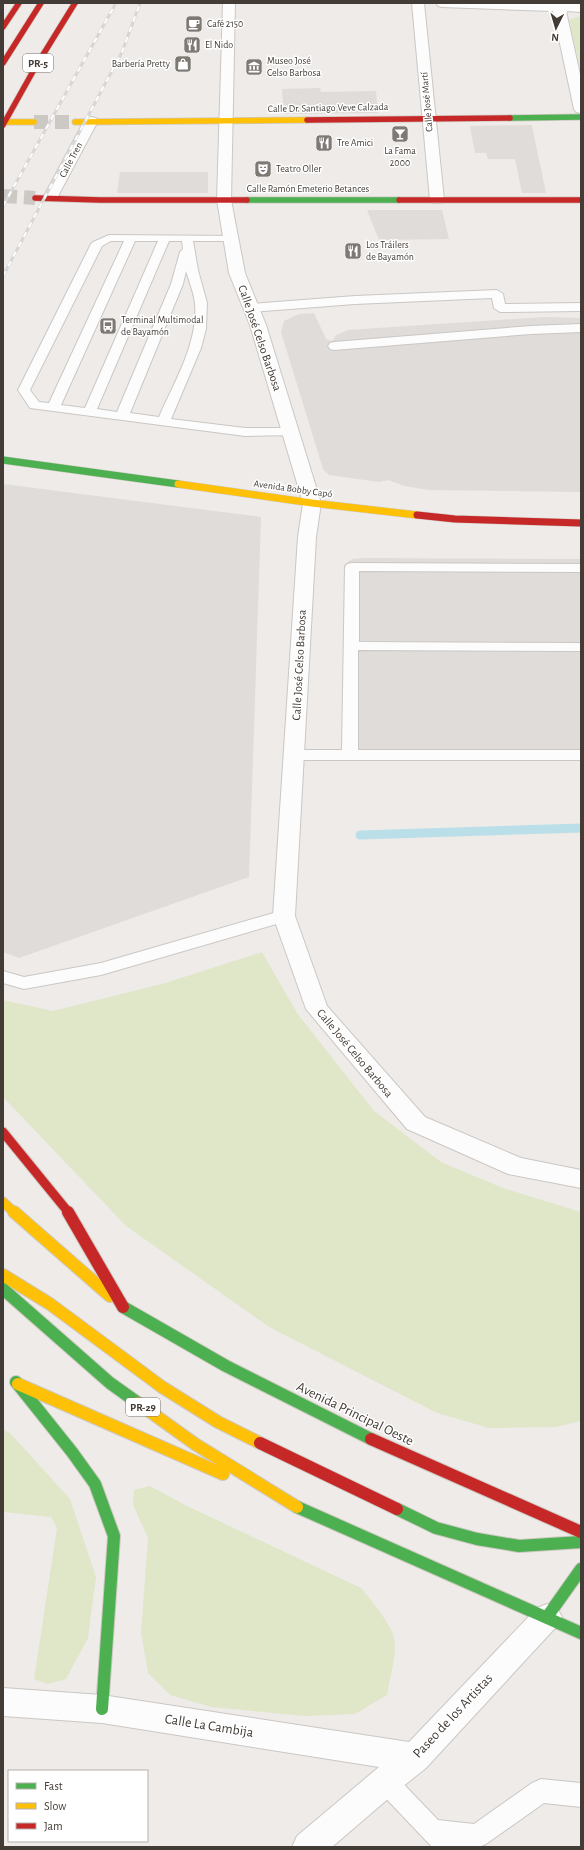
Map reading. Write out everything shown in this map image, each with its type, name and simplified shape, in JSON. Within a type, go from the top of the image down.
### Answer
[{"type":"main road","points":[[3,27],[19,3]]},
{"type":"main road","name":"PR-5","points":[[4,123],[36,66],[75,3]]},
{"type":"main road","points":[[3,63],[40,5]]},
{"type":"main road","name":"Calle Dr. Santiago Veve Calzada","points":[[75,122],[581,117]]},
{"type":"main road","points":[[4,123],[34,122]]},
{"type":"main road","name":"Calle Ramón Emeterio Betances","points":[[35,198],[100,200],[581,200]]},
{"type":"main road","name":"Avenida Bobby Capó","points":[[3,460],[312,503],[455,519],[581,523]]},
{"type":"main road","points":[[3,1132],[65,1206],[123,1307]]},
{"type":"main road","name":"Avenida Principal Oeste","points":[[3,1202],[123,1307],[226,1366],[362,1434],[479,1488],[581,1532]]},
{"type":"main road","points":[[3,1275],[50,1304],[162,1387],[218,1422],[299,1463],[436,1528],[477,1539],[519,1546],[581,1542]]},
{"type":"main road","name":"PR-29","points":[[3,1289],[110,1383],[195,1444],[297,1507],[581,1633]]},
{"type":"main road","points":[[102,1709],[114,1536],[95,1484],[72,1452],[12,1381],[297,1507]]},
{"type":"main road","name":"Paseo de los Artistas","points":[[546,1617],[581,1569]]},
{"type":"street","name":"Calle José Celso Barbosa","points":[[229,3],[224,200],[237,273],[251,308],[312,503],[307,537],[284,916],[317,1009],[416,1123],[517,1167],[581,1179]]},
{"type":"street","name":"Calle José Martí","points":[[418,3],[437,200]]},
{"type":"street","points":[[442,3],[558,5],[581,8]]},
{"type":"street","points":[[558,5],[581,109]]},
{"type":"street","name":"Calle Tren","points":[[50,198],[91,122]]},
{"type":"street","name":"Paseo de los Artistas","points":[[308,1847],[385,1781],[415,1758],[546,1617]]},
{"type":"street","name":"Calle La Cambija","points":[[3,1702],[102,1709],[415,1758]]},
{"type":"lane","points":[[231,238],[109,238],[97,244],[24,390],[35,405],[245,432],[291,432]]},
{"type":"lane","points":[[54,407],[131,238]]},
{"type":"lane","points":[[89,412],[164,238]]},
{"type":"lane","points":[[122,416],[177,284],[185,259],[187,238]]},
{"type":"lane","points":[[164,421],[194,348],[200,329],[201,303],[192,270],[187,238]]},
{"type":"lane","points":[[251,308],[355,300],[497,294],[500,308],[581,307]]},
{"type":"lane","points":[[334,346],[531,330],[581,328]]},
{"type":"lane","points":[[350,754],[352,567],[581,568]]},
{"type":"lane","points":[[352,646],[581,647]]},
{"type":"lane","points":[[294,755],[581,756]]},
{"type":"lane","points":[[3,977],[24,983],[101,969],[284,916]]},
{"type":"lane","points":[[385,1781],[432,1831],[450,1847]]},
{"type":"lane","points":[[432,1831],[476,1836],[541,1792],[581,1795]]},
{"type":"green space","points":[[581,16],[581,72],[569,20]]},
{"type":"green space","points":[[262,952],[297,1013],[374,1111],[441,1162],[503,1188],[581,1212],[581,1421],[556,1427],[489,1428],[437,1413],[269,1327],[126,1226],[3,1097],[3,1000],[53,1011],[162,984]]},
{"type":"green space","points":[[3,1429],[11,1434],[70,1499],[96,1577],[88,1638],[66,1679],[48,1684],[34,1679],[57,1528],[51,1517],[3,1512]]},
{"type":"green space","points":[[150,1486],[185,1505],[361,1588],[385,1619],[394,1637],[395,1652],[387,1695],[355,1714],[304,1716],[211,1707],[170,1695],[148,1673],[141,1633],[148,1538],[133,1505],[134,1490]]},
{"type":"shaded area","points":[[320,88],[321,92],[376,91],[378,113],[284,114],[282,89]]},
{"type":"shaded area","points":[[532,125],[546,193],[522,193],[515,159],[488,159],[486,153],[475,153],[470,126]]},
{"type":"shaded area","points":[[120,172],[208,172],[208,193],[117,193]]},
{"type":"shaded area","points":[[367,210],[442,210],[449,239],[379,240]]},
{"type":"shaded area","points":[[314,313],[326,339],[332,341],[336,335],[348,330],[544,317],[581,318],[581,492],[429,490],[405,486],[388,480],[379,482],[329,475],[323,469],[281,332],[284,321],[299,314]]},
{"type":"shaded area","points":[[3,484],[261,517],[249,877],[19,958],[3,952]]},
{"type":"shaded area","points":[[352,559],[581,559],[581,760],[343,757],[344,565]]},
{"type":"waterway","points":[[360,835],[581,828]]},
{"type":"tunnel","points":[[34,122],[75,122]]},
{"type":"tunnel","points":[[3,196],[35,198]]},
{"type":"railway","points":[[3,206],[116,3]]},
{"type":"railway","points":[[3,276],[122,52],[140,3]]},
{"type":"traffic: fast","points":[[510,118],[581,117]]},
{"type":"traffic: fast","points":[[247,200],[399,200]]},
{"type":"traffic: fast","points":[[3,460],[178,484]]},
{"type":"traffic: fast","points":[[3,1289],[110,1383],[138,1403]]},
{"type":"traffic: fast","points":[[123,1307],[226,1366],[371,1439]]},
{"type":"traffic: fast","points":[[16,1382],[72,1452],[95,1484],[114,1536],[102,1709]]},
{"type":"traffic: fast","points":[[297,1507],[581,1633]]},
{"type":"traffic: fast","points":[[397,1509],[436,1528],[477,1539],[519,1546],[581,1542]]},
{"type":"traffic: fast","points":[[547,1617],[581,1569]]},
{"type":"traffic: slow","points":[[75,122],[307,120]]},
{"type":"traffic: slow","points":[[3,122],[34,122]]},
{"type":"traffic: slow","points":[[178,484],[312,503],[417,515]]},
{"type":"traffic: slow","points":[[3,1202],[110,1296]]},
{"type":"traffic: slow","points":[[3,1275],[50,1304],[162,1387],[218,1422],[260,1443]]},
{"type":"traffic: slow","points":[[18,1384],[223,1474]]},
{"type":"traffic: slow","points":[[138,1403],[195,1444],[297,1507]]},
{"type":"traffic: jam","points":[[3,27],[19,3]]},
{"type":"traffic: jam","points":[[3,63],[41,3]]},
{"type":"traffic: jam","points":[[3,125],[36,66],[75,3]]},
{"type":"traffic: jam","points":[[307,120],[510,118]]},
{"type":"traffic: jam","points":[[35,198],[100,200],[247,200]]},
{"type":"traffic: jam","points":[[399,200],[581,200]]},
{"type":"traffic: jam","points":[[417,515],[455,519],[581,523]]},
{"type":"traffic: jam","points":[[3,1132],[65,1206],[123,1307]]},
{"type":"traffic: jam","points":[[371,1439],[581,1532]]},
{"type":"traffic: jam","points":[[260,1443],[397,1509]]},
{"type":"place","name":"Café 2150","points":[[194,24]]},
{"type":"place","name":"El Nido","points":[[192,45]]},
{"type":"place","name":"Barbería Pretty","points":[[183,64]]},
{"type":"place","name":"Museo José Celso Barbosa","points":[[254,67]]},
{"type":"place","name":"La Fama 2000","points":[[400,134]]},
{"type":"place","name":"Tre Amici","points":[[324,143]]},
{"type":"place","name":"Teatro Oller","points":[[263,169]]},
{"type":"place","name":"Los Tráilers de Bayamón","points":[[353,251]]},
{"type":"place","name":"Terminal Multimodal de Bayamón","points":[[108,326]]}]
